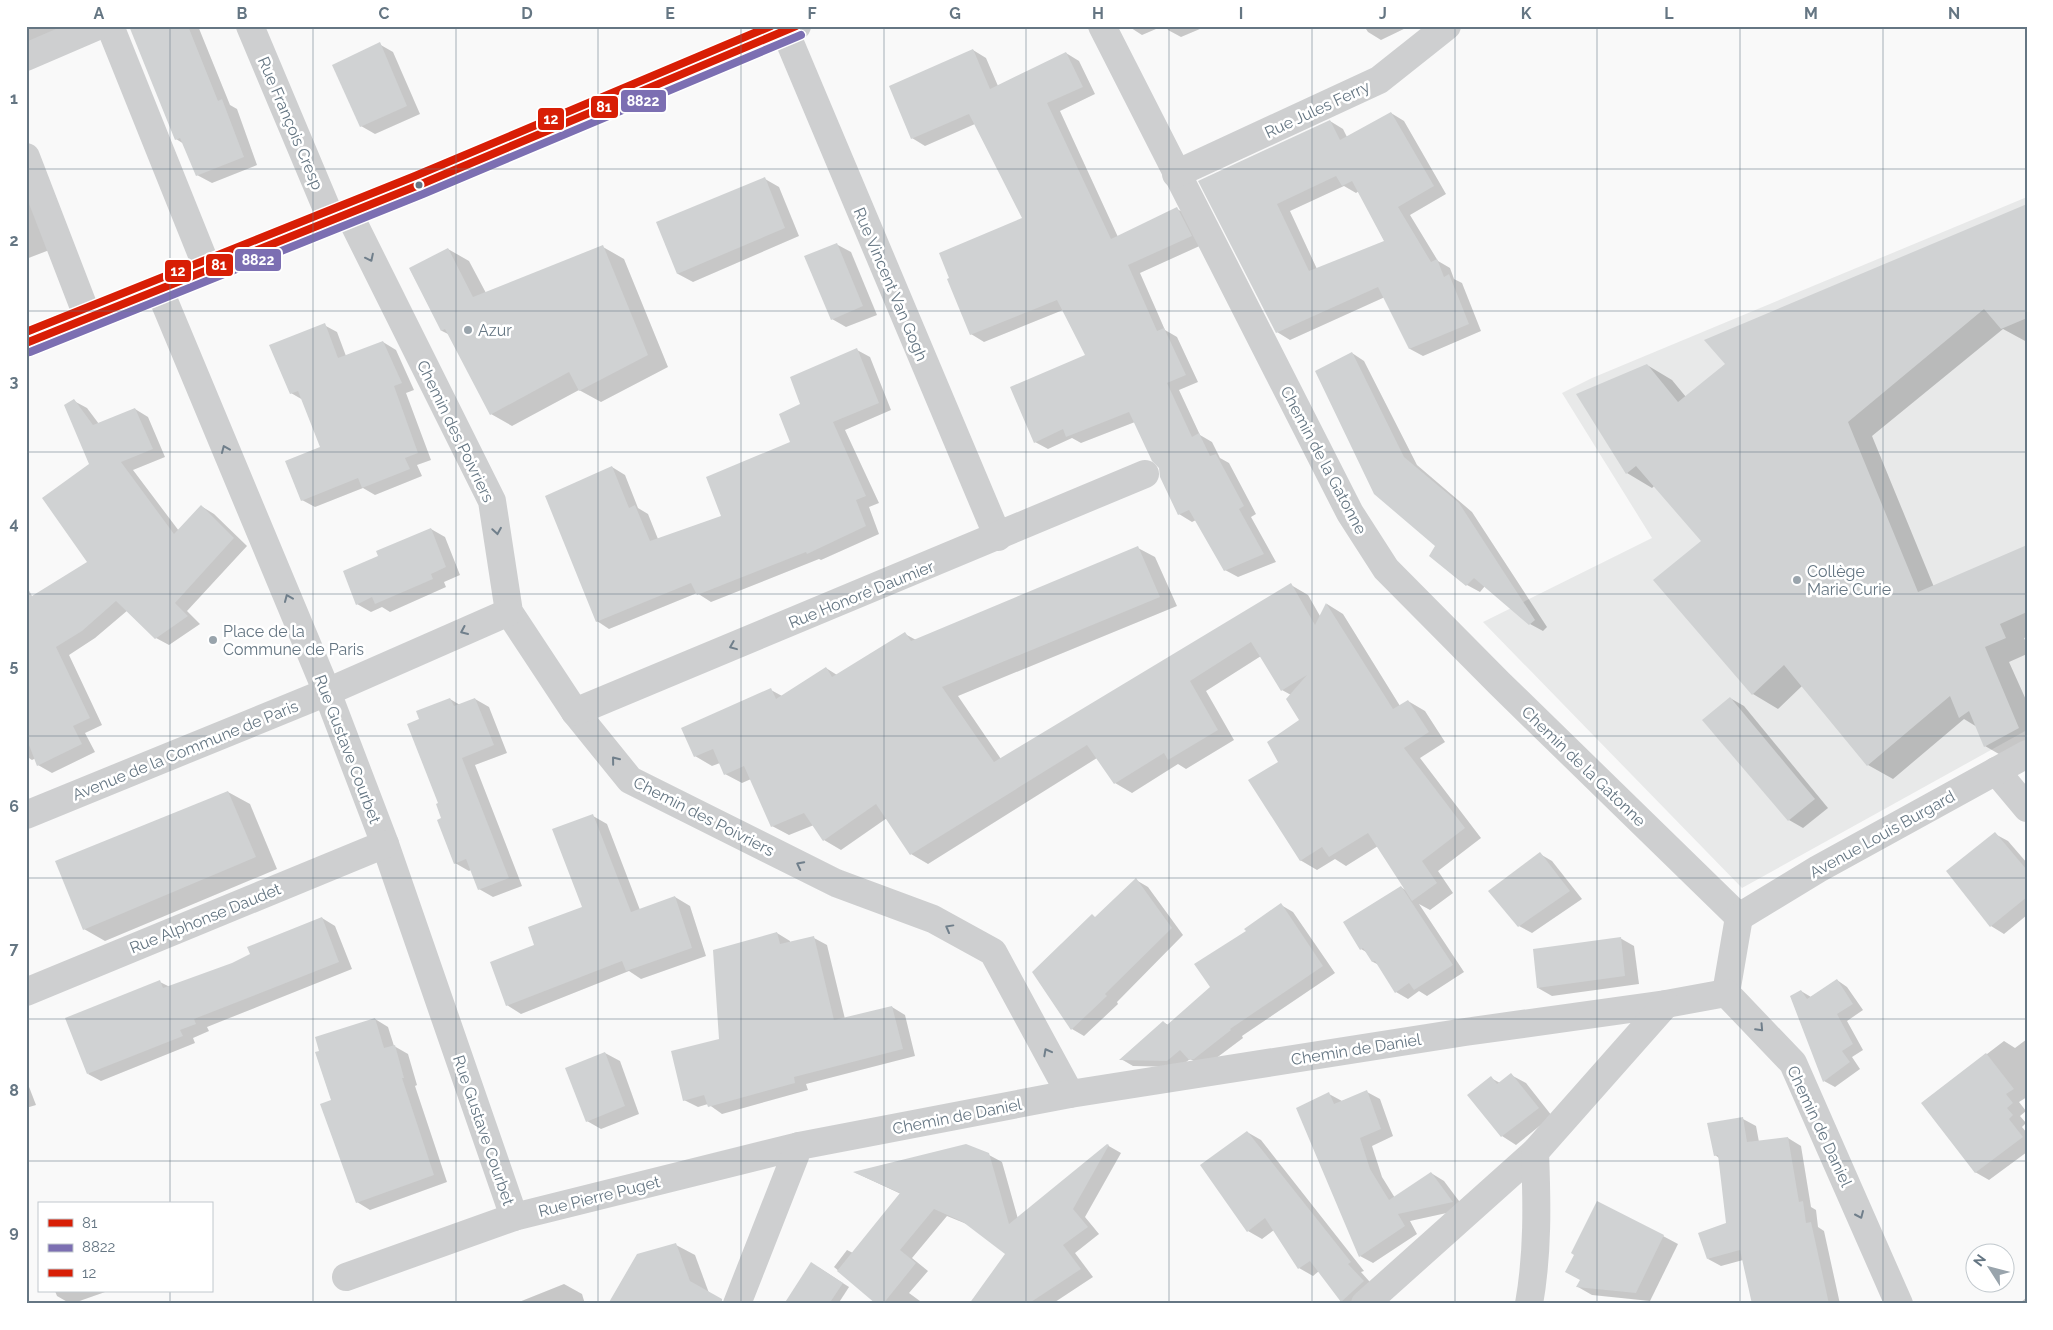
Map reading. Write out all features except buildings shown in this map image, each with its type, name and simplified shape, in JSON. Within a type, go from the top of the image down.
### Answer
[{"type":"street","points":[[26,57],[98,26]]},
{"type":"street","points":[[110,26],[208,270]]},
{"type":"street","name":"Rue François Cresp","points":[[250,26],[340,217]]},
{"type":"street","name":"Chemin de la Gatonne","points":[[1102,26],[1350,513],[1386,569],[1498,683],[1738,917]]},
{"type":"street","name":"Rue Jules Ferry","points":[[1176,174],[1379,80],[1447,26]]},
{"type":"street","points":[[26,343],[340,217],[791,29]]},
{"type":"street","name":"Rue Vincent Van Gogh","points":[[791,29],[998,537]]},
{"type":"street","points":[[26,157],[88,318]]},
{"type":"street","name":"Chemin des Poivriers","points":[[340,217],[492,502],[509,612],[575,712],[630,780],[836,883],[934,920],[993,952],[1070,1094]]},
{"type":"street","name":"Rue Gustave Courbet","points":[[159,289],[327,692],[384,844],[514,1217]]},
{"type":"street","name":"Rue Honoré Daumier","points":[[575,712],[1145,474]]},
{"type":"street","name":"Avenue de la Commune de Paris","points":[[26,815],[327,692],[509,612]]},
{"type":"street","name":"Avenue Louis Burgard","points":[[1738,917],[1818,868],[2027,754]]},
{"type":"street","points":[[1996,771],[2027,808]]},
{"type":"street","name":"Rue Alphonse Daudet","points":[[26,992],[384,844]]},
{"type":"street","points":[[1726,993],[1738,917]]},
{"type":"street","name":"Chemin de Daniel","points":[[799,1146],[1070,1094],[1465,1032],[1666,1004],[1726,993],[1793,1063],[1899,1304]]},
{"type":"street","points":[[1365,1304],[1535,1152],[1666,1004]]},
{"type":"street","points":[[737,1304],[799,1146]]},
{"type":"street","name":"Rue Pierre Puget","points":[[346,1277],[514,1217],[799,1146]]},
{"type":"street","points":[[1529,1304],[1535,1272],[1537,1222],[1535,1152]]},
{"type":"shaded area","name":"Collège Marie Curie","points":[[2027,197],[2027,730],[1742,888],[1483,622],[1652,538],[1562,393],[1592,378]]},
{"type":"transit line","name":"12","points":[[26,332],[415,176],[771,26]]},
{"type":"transit line","name":"81","points":[[26,343],[419,185],[796,26]]},
{"type":"transit line","name":"8822","points":[[30,352],[423,194],[801,35]]},
{"type":"place","name":"Azur","points":[[468,330]]},
{"type":"place","name":"Collège Marie Curie","points":[[1797,580]]},
{"type":"place","name":"Place de la Commune de Paris","points":[[213,640]]}]
